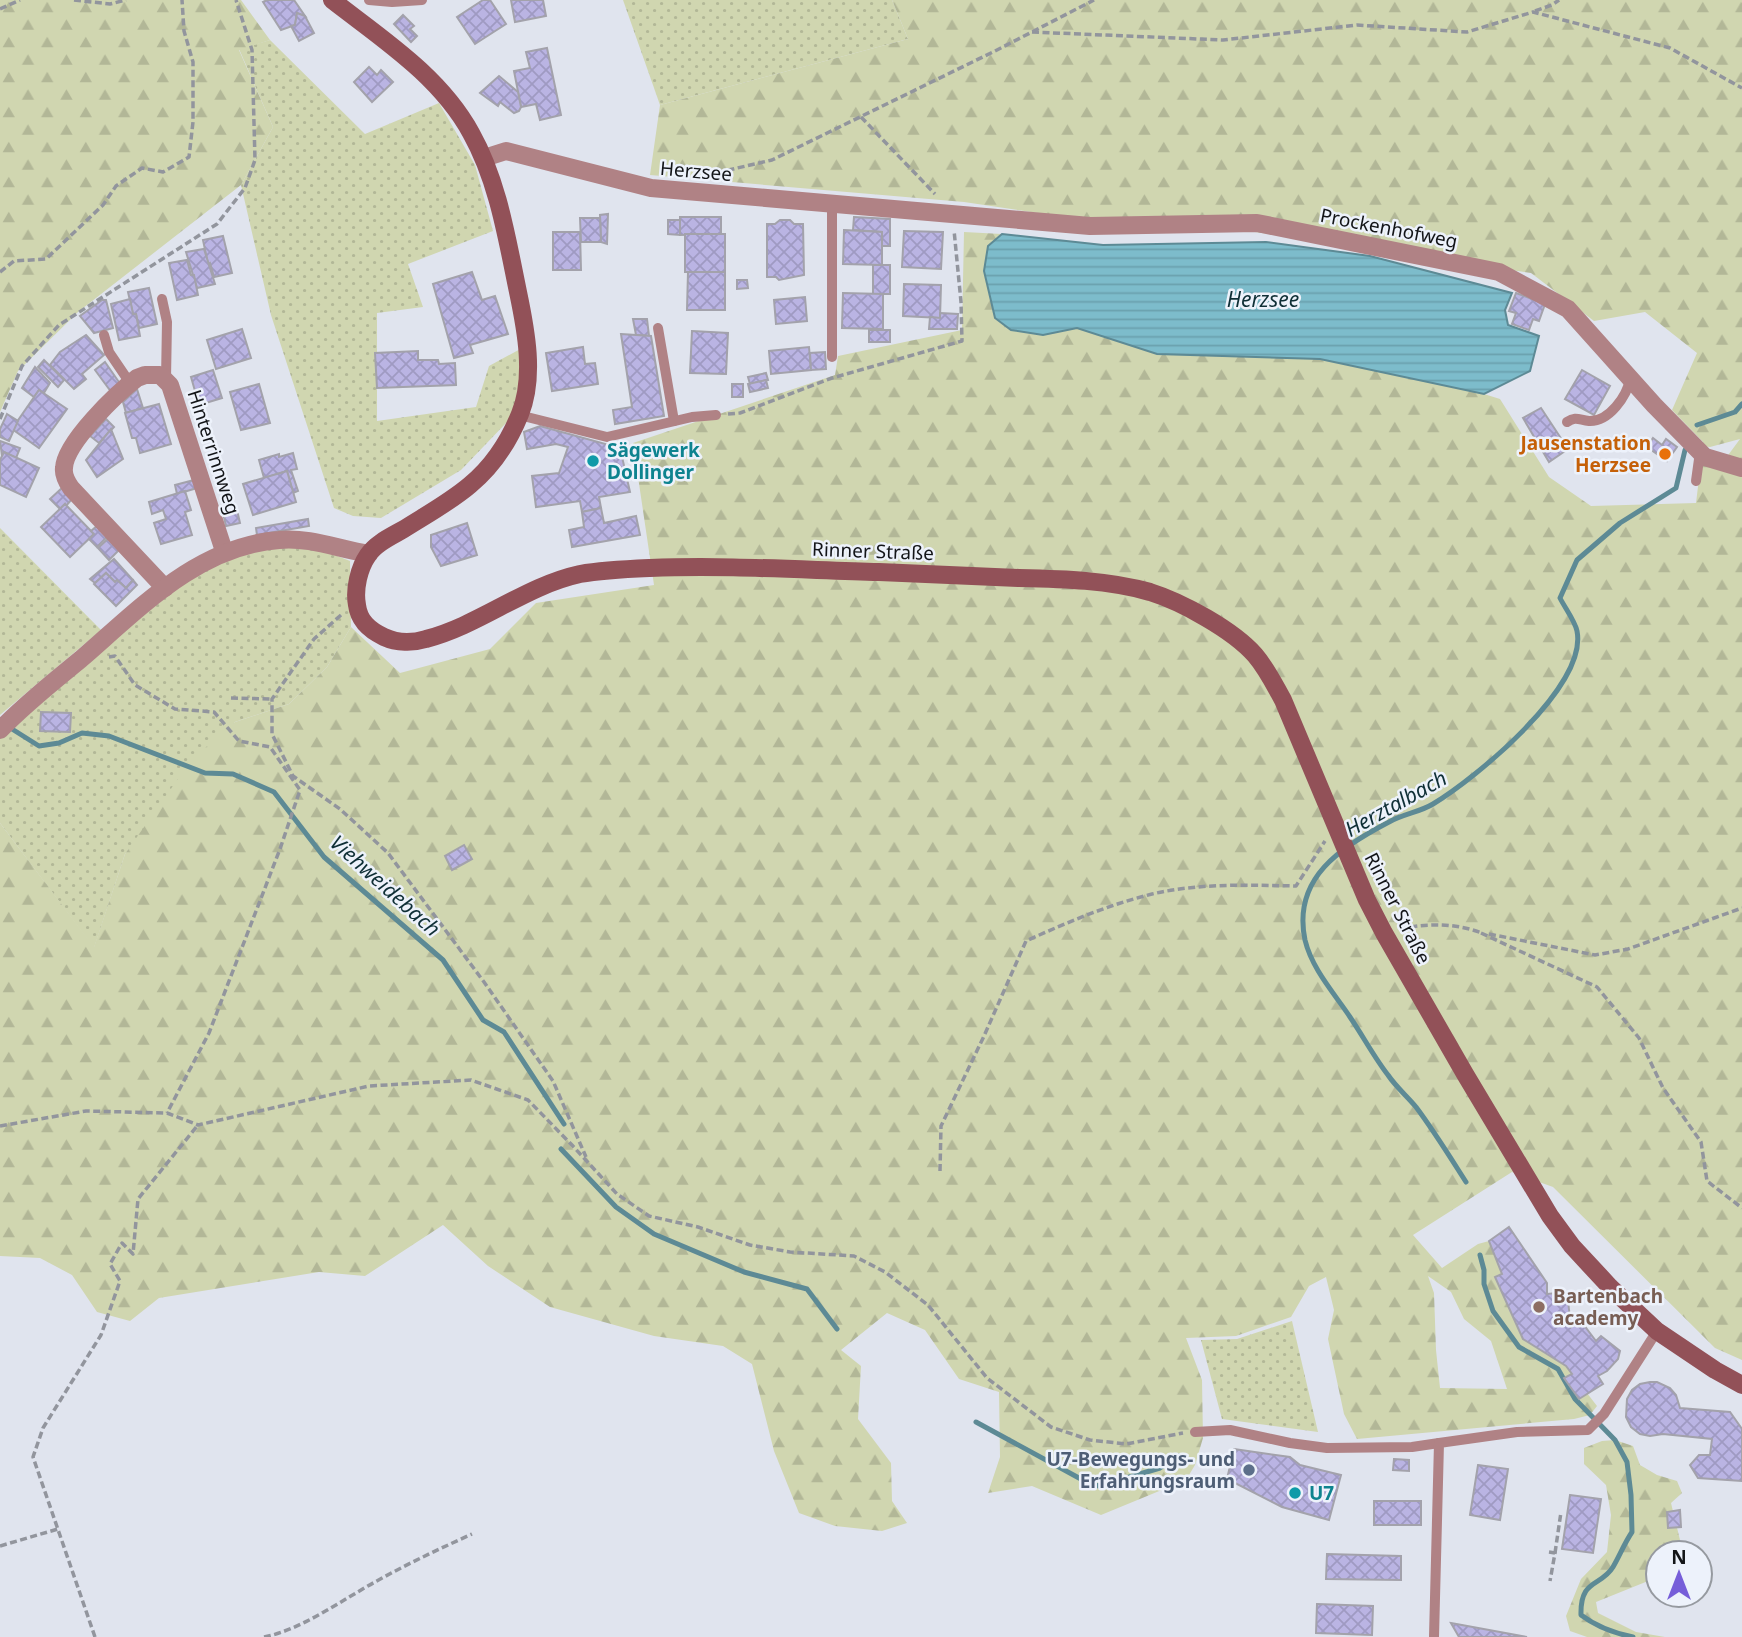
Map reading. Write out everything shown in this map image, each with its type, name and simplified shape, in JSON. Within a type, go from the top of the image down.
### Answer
[{"type":"main road","points":[[332,0],[408,59],[439,89],[464,120],[484,158],[505,228],[526,339],[526,383],[519,415],[506,442],[488,468],[470,485],[369,554],[360,574],[356,602]]},
{"type":"main road","name":"Rinner Straße","points":[[356,602],[359,615],[366,625],[388,639],[405,642],[444,633],[541,586],[580,574],[705,567],[1117,584],[1154,593],[1202,615],[1252,651],[1269,674],[1283,700],[1384,933],[1550,1216],[1572,1246],[1602,1279],[1657,1331],[1742,1385]]},
{"type":"street","name":"Herzsee","points":[[484,158],[506,151],[651,188],[953,213]]},
{"type":"street","name":"Prockenhofweg","points":[[953,213],[1090,226],[1257,223],[1499,272],[1568,309],[1705,457],[1742,468]]},
{"type":"street","name":"Hinterrinnweg","points":[[130,383],[137,378],[153,374],[166,379],[178,403],[224,551]]},
{"type":"street","points":[[130,383],[71,448],[65,459],[65,475],[71,488],[165,588]]},
{"type":"street","points":[[0,730],[35,696],[165,588],[224,551],[278,540],[309,540],[369,554]]},
{"type":"lane","points":[[369,0],[422,0]]},
{"type":"lane","points":[[832,203],[832,357]]},
{"type":"lane","points":[[162,299],[167,323],[166,379]]},
{"type":"lane","points":[[658,328],[674,421]]},
{"type":"lane","points":[[104,335],[108,352],[130,383]]},
{"type":"lane","points":[[1567,422],[1578,418],[1594,421],[1608,413],[1624,396],[1630,378]]},
{"type":"lane","points":[[519,415],[607,437],[674,421],[716,415]]},
{"type":"lane","points":[[1696,481],[1700,451]]},
{"type":"lane","points":[[1195,1432],[1230,1430],[1327,1448],[1412,1447],[1500,1433],[1584,1431],[1592,1427],[1604,1414],[1657,1331]]},
{"type":"lane","points":[[1434,1637],[1439,1443]]},
{"type":"path","points":[[0,9],[20,0]]},
{"type":"path","points":[[74,0],[110,5],[126,0]]},
{"type":"path","points":[[0,272],[14,261],[46,259],[103,205],[116,186],[142,168],[163,172],[189,158],[193,122],[193,62],[184,31],[182,0]]},
{"type":"path","points":[[0,419],[22,366],[59,325],[216,224],[245,188],[255,160],[252,50],[236,0]]},
{"type":"path","points":[[705,176],[772,160],[1094,0]]},
{"type":"path","points":[[1032,32],[1223,40],[1357,25],[1467,32],[1533,12],[1559,0]]},
{"type":"path","points":[[1533,12],[1670,48],[1742,88]]},
{"type":"path","points":[[716,415],[740,412],[832,378],[962,341],[953,213],[861,117]]},
{"type":"path","points":[[356,602],[314,639],[272,699],[272,734],[293,776],[340,809],[388,853],[484,982],[554,1081],[588,1163]]},
{"type":"path","points":[[78,661],[114,656],[135,685],[175,709],[214,712],[239,741],[270,747],[300,790],[209,1033],[167,1113]]},
{"type":"path","points":[[231,698],[272,699]]},
{"type":"path","points":[[940,1171],[941,1126],[1026,941],[1097,910],[1154,894],[1227,885],[1296,886],[1338,831]]},
{"type":"path","points":[[1481,933],[1595,955],[1628,948],[1742,908]]},
{"type":"path","points":[[1384,933],[1441,924],[1466,927],[1597,987],[1639,1038],[1663,1088],[1702,1142],[1707,1181],[1742,1208]]},
{"type":"path","points":[[0,1126],[86,1111],[167,1113],[198,1125],[369,1086],[471,1080],[528,1100],[617,1194],[649,1216],[698,1227],[750,1245],[790,1252],[854,1256],[885,1272],[928,1305],[987,1378],[1051,1427],[1090,1440],[1126,1444],[1165,1435],[1195,1432]]},
{"type":"path","points":[[95,1637],[33,1457],[43,1428],[101,1335],[120,1281],[110,1264],[122,1243],[133,1254],[138,1199],[198,1125]]},
{"type":"path","points":[[1550,1581],[1552,1552],[1562,1512]]},
{"type":"path","points":[[0,1546],[58,1529]]},
{"type":"path","points":[[264,1637],[282,1632],[412,1562],[472,1534]]},
{"type":"green space","points":[[0,0],[241,0],[270,40],[239,50],[273,127],[241,185],[78,312],[18,371],[0,412]]},
{"type":"green space","points":[[623,0],[892,0],[908,39],[660,105]]},
{"type":"green space","points":[[892,0],[1742,0],[1742,464],[1726,458],[1740,439],[1710,447],[1703,446],[1703,442],[1672,410],[1697,353],[1645,312],[1594,321],[1531,273],[1248,231],[1078,219],[964,202],[650,175],[660,105],[908,39]]},
{"type":"green space","points":[[270,40],[365,134],[439,103],[475,165],[493,231],[408,264],[423,307],[377,313],[377,421],[476,407],[489,366],[533,342],[530,379],[508,421],[461,470],[381,518],[353,516],[334,508],[271,315],[241,185],[273,127],[239,49]]},
{"type":"green space","points":[[964,232],[1002,234],[988,246],[1043,335],[1077,328],[1157,354],[1320,359],[1484,394],[1500,399],[1549,477],[1591,506],[1696,503],[1701,462],[1742,474],[1742,1360],[1715,1348],[1553,1187],[1512,1172],[1413,1235],[1442,1268],[1478,1244],[1489,1241],[1502,1274],[1495,1277],[1523,1339],[1566,1366],[1597,1406],[1590,1415],[1574,1419],[1357,1439],[1344,1414],[1328,1339],[1334,1310],[1326,1277],[1309,1286],[1291,1317],[1236,1336],[1186,1338],[1202,1380],[1203,1438],[1195,1465],[1186,1480],[1101,1515],[1032,1486],[988,1493],[1000,1457],[999,1392],[959,1379],[925,1330],[887,1313],[841,1350],[861,1366],[858,1419],[891,1463],[892,1501],[907,1523],[882,1531],[835,1526],[799,1513],[774,1451],[752,1364],[723,1346],[654,1336],[550,1307],[488,1266],[443,1225],[365,1276],[319,1272],[159,1298],[130,1321],[97,1312],[72,1275],[40,1258],[0,1256],[0,823],[94,947],[125,854],[192,759],[235,722],[289,704],[327,667],[351,627],[400,673],[490,649],[536,603],[654,585],[633,443],[835,375],[838,356],[962,330]],"holes":[[[1428,1276],[1451,1292],[1464,1319],[1491,1341],[1507,1389],[1440,1388],[1434,1293]]]},
{"type":"green space","points":[[0,528],[101,630],[0,715]]},
{"type":"green space","points":[[312,546],[350,561],[351,627],[327,667],[289,704],[235,722],[125,854],[94,948],[0,823],[0,730],[224,551]]},
{"type":"green space","points":[[1292,1321],[1318,1432],[1222,1419],[1201,1340],[1237,1339]]},
{"type":"green space","points":[[1615,1440],[1633,1446],[1640,1465],[1657,1475],[1677,1481],[1682,1493],[1671,1503],[1680,1539],[1644,1539],[1644,1583],[1596,1602],[1598,1613],[1636,1632],[1665,1637],[1587,1637],[1570,1631],[1566,1616],[1581,1579],[1607,1552],[1611,1515],[1606,1485],[1584,1464],[1584,1448],[1602,1441]]},
{"type":"water","name":"Herzsee","points":[[1002,234],[1103,245],[1266,242],[1370,256],[1512,293],[1505,310],[1508,325],[1539,336],[1530,371],[1484,394],[1320,359],[1157,354],[1077,328],[1043,335],[1011,330],[995,318],[984,271],[988,246]]},
{"type":"building","points":[[294,0],[305,16],[297,13],[295,25],[281,30],[263,2]]},
{"type":"building","points":[[483,0],[490,0],[506,24],[475,44],[457,17]]},
{"type":"building","points":[[511,0],[543,0],[546,16],[515,22]]},
{"type":"building","points":[[297,13],[305,16],[314,33],[299,41],[291,26],[295,25]]},
{"type":"building","points":[[403,15],[414,26],[410,29],[417,36],[411,42],[394,24]]},
{"type":"building","points":[[547,48],[561,115],[540,120],[536,104],[521,107],[514,71],[530,68],[526,52]]},
{"type":"building","points":[[369,67],[377,75],[381,70],[393,82],[372,102],[354,82]]},
{"type":"building","points":[[499,76],[518,92],[521,107],[519,111],[514,113],[500,102],[498,106],[480,93]]},
{"type":"building","points":[[608,214],[607,244],[601,242],[600,215]]},
{"type":"building","points":[[680,217],[721,217],[721,234],[680,235]]},
{"type":"building","points":[[854,217],[890,219],[890,246],[882,246],[882,232],[853,230]]},
{"type":"building","points":[[580,218],[600,218],[601,242],[581,242]]},
{"type":"building","points":[[668,220],[680,220],[680,235],[668,234]]},
{"type":"building","points":[[780,220],[803,224],[804,275],[779,280],[776,277],[767,277],[767,224],[775,224]]},
{"type":"building","points":[[844,230],[882,232],[882,265],[843,264]]},
{"type":"building","points":[[904,231],[943,232],[941,269],[902,267]]},
{"type":"building","points":[[553,232],[580,232],[581,270],[553,270]]},
{"type":"building","points":[[685,234],[725,234],[725,272],[685,272]]},
{"type":"building","points":[[223,236],[232,273],[214,277],[203,240]]},
{"type":"building","points":[[204,249],[215,284],[197,288],[186,252]]},
{"type":"building","points":[[187,260],[191,275],[194,275],[198,295],[177,300],[169,263]]},
{"type":"building","points":[[873,265],[890,265],[890,294],[873,294]]},
{"type":"building","points":[[472,272],[482,300],[495,296],[508,334],[470,345],[473,353],[454,358],[433,284]]},
{"type":"building","points":[[688,272],[725,272],[725,310],[687,310]]},
{"type":"building","points":[[737,280],[747,280],[748,288],[737,289]]},
{"type":"building","points":[[904,284],[941,285],[940,318],[903,316]]},
{"type":"building","points":[[149,288],[157,324],[139,328],[128,292]]},
{"type":"building","points":[[843,293],[883,294],[883,329],[842,328]]},
{"type":"building","points":[[1516,293],[1545,304],[1539,321],[1533,319],[1529,330],[1512,324],[1516,313],[1509,311]]},
{"type":"building","points":[[805,297],[807,321],[776,324],[774,300]]},
{"type":"building","points":[[130,299],[140,336],[119,340],[111,304]]},
{"type":"building","points":[[106,300],[113,328],[94,333],[80,316]]},
{"type":"building","points":[[940,313],[958,314],[957,329],[929,329],[930,317],[940,318]]},
{"type":"building","points":[[633,319],[647,319],[649,336],[636,335]]},
{"type":"building","points":[[242,329],[251,358],[216,369],[207,340]]},
{"type":"building","points":[[869,330],[890,330],[890,342],[869,342]]},
{"type":"building","points":[[692,331],[728,333],[726,374],[690,373]]},
{"type":"building","points":[[621,334],[651,336],[664,416],[615,424],[613,410],[632,407]]},
{"type":"building","points":[[86,335],[104,355],[82,374],[86,379],[74,389],[50,365],[60,352]]},
{"type":"building","points":[[583,347],[585,364],[595,363],[598,384],[552,391],[546,353]]},
{"type":"building","points":[[809,347],[811,370],[771,374],[769,351]]},
{"type":"building","points":[[418,351],[418,360],[438,360],[439,364],[455,363],[456,385],[377,388],[375,353]]},
{"type":"building","points":[[825,352],[826,369],[811,370],[810,353]]},
{"type":"building","points":[[44,360],[64,380],[58,387],[38,367]]},
{"type":"building","points":[[105,362],[121,385],[112,393],[95,370]]},
{"type":"building","points":[[35,367],[50,383],[44,393],[39,390],[34,397],[22,388]]},
{"type":"building","points":[[213,370],[222,398],[199,405],[191,377]]},
{"type":"building","points":[[1582,370],[1610,386],[1594,415],[1565,399]]},
{"type":"building","points":[[766,373],[768,380],[750,384],[748,377]]},
{"type":"building","points":[[766,380],[768,388],[750,392],[748,384]]},
{"type":"building","points":[[259,384],[270,423],[241,430],[230,392]]},
{"type":"building","points":[[732,384],[743,384],[743,397],[732,397]]},
{"type":"building","points":[[137,389],[143,408],[126,413],[123,402]]},
{"type":"building","points":[[39,390],[67,409],[39,448],[12,429]]},
{"type":"building","points":[[159,404],[171,444],[140,453],[136,438],[132,438],[125,413]]},
{"type":"building","points":[[1541,408],[1568,449],[1549,462],[1523,418]]},
{"type":"building","points":[[7,414],[18,421],[9,441],[0,437],[0,429]]},
{"type":"building","points":[[106,419],[114,427],[99,443],[90,436]]},
{"type":"building","name":"Sägewerk Dollinger","points":[[540,426],[620,448],[630,492],[599,497],[601,508],[582,512],[580,501],[536,507],[532,476],[559,473],[568,447],[556,444],[527,449],[524,432]]},
{"type":"building","points":[[111,429],[123,459],[97,477],[86,460]]},
{"type":"building","name":"Jausenstation Herzsee","points":[[1653,438],[1662,445],[1666,439],[1677,447],[1667,461],[1647,447]]},
{"type":"building","points":[[0,441],[20,448],[16,458],[4,452],[2,456]]},
{"type":"building","points":[[4,452],[39,468],[26,497],[0,485],[0,460]]},
{"type":"building","points":[[293,453],[297,469],[291,470],[298,491],[293,493],[287,471],[264,478],[259,460]]},
{"type":"building","points":[[287,471],[296,502],[253,515],[243,484]]},
{"type":"building","points":[[194,480],[197,488],[177,494],[175,485]]},
{"type":"building","points":[[62,488],[72,499],[60,509],[50,499]]},
{"type":"building","points":[[185,491],[191,510],[185,512],[192,535],[161,544],[154,523],[166,519],[163,510],[152,514],[149,502]]},
{"type":"building","points":[[65,504],[94,534],[70,557],[41,527]]},
{"type":"building","points":[[601,508],[604,523],[636,516],[640,535],[572,547],[569,530],[584,527],[582,512]]},
{"type":"building","points":[[237,510],[240,523],[226,526],[223,513]]},
{"type":"building","points":[[308,519],[309,526],[257,535],[256,528]]},
{"type":"building","points":[[467,523],[477,555],[441,566],[431,547],[431,535]]},
{"type":"building","points":[[98,525],[108,536],[97,547],[89,539],[94,534],[91,531]]},
{"type":"building","points":[[109,538],[120,549],[109,560],[98,548]]},
{"type":"building","points":[[114,559],[133,580],[126,588],[106,573],[95,583],[90,579]]},
{"type":"building","points":[[106,573],[126,588],[133,580],[137,585],[116,606],[94,584]]},
{"type":"building","points":[[41,712],[71,713],[70,732],[40,731]]},
{"type":"building","points":[[464,845],[472,859],[452,870],[445,856]]},
{"type":"building","name":"Bartenbach academy","points":[[1509,1227],[1547,1283],[1547,1294],[1567,1292],[1571,1327],[1580,1320],[1596,1341],[1601,1336],[1620,1351],[1618,1359],[1598,1376],[1603,1384],[1579,1399],[1564,1378],[1572,1374],[1566,1366],[1523,1339],[1495,1277],[1502,1274],[1489,1241]]},
{"type":"building","points":[[1650,1382],[1670,1388],[1676,1395],[1680,1408],[1730,1412],[1742,1429],[1742,1481],[1698,1478],[1690,1465],[1699,1455],[1710,1455],[1712,1439],[1663,1434],[1650,1436],[1640,1434],[1631,1427],[1626,1417],[1627,1399],[1632,1390],[1640,1384]]},
{"type":"building","name":"U7","points":[[1234,1449],[1290,1457],[1300,1465],[1341,1475],[1329,1520],[1282,1507],[1227,1479]]},
{"type":"building","points":[[1394,1459],[1409,1460],[1409,1471],[1393,1470]]},
{"type":"building","points":[[1478,1465],[1508,1469],[1500,1520],[1470,1515]]},
{"type":"building","points":[[1570,1495],[1601,1499],[1593,1553],[1562,1549]]},
{"type":"building","points":[[1374,1501],[1421,1501],[1421,1525],[1374,1525]]},
{"type":"building","points":[[1680,1510],[1681,1527],[1668,1528],[1667,1512]]},
{"type":"building","points":[[1327,1554],[1401,1556],[1401,1580],[1326,1579]]},
{"type":"building","points":[[1317,1604],[1373,1606],[1372,1635],[1316,1633]]},
{"type":"building","points":[[1451,1623],[1527,1637],[1459,1637]]},
{"type":"waterway","name":"Herztalbach","points":[[1697,425],[1735,412],[1742,404]]},
{"type":"waterway","name":"Herztalbach","points":[[1466,1182],[1423,1116],[1394,1084],[1318,971],[1305,940],[1303,918],[1306,899],[1313,882],[1338,854],[1394,819],[1428,807],[1452,791],[1500,752],[1548,703],[1565,678],[1576,653],[1576,627],[1560,598],[1577,560],[1620,523],[1676,488],[1685,450]]},
{"type":"waterway","name":"Viehweidebach","points":[[12,729],[39,746],[59,743],[82,733],[109,736],[205,773],[233,774],[274,792],[324,857],[443,960],[483,1020],[504,1032],[564,1124]]},
{"type":"waterway","name":"Viehweidebach","points":[[561,1149],[616,1207],[654,1234],[744,1272],[807,1289],[837,1329]]},
{"type":"waterway","name":"Herztalbach","points":[[1480,1255],[1484,1284],[1493,1311],[1519,1347],[1558,1369],[1575,1399],[1615,1440],[1627,1462],[1632,1532],[1613,1567],[1584,1595],[1581,1615],[1605,1629],[1633,1637]]},
{"type":"waterway","name":"Viehweidebach","points":[[976,1422],[1090,1484],[1099,1486],[1160,1468],[1179,1456]]},
{"type":"place","name":"Jausenstation Herzsee","points":[[1665,454]]},
{"type":"place","name":"Sägewerk Dollinger","points":[[593,461]]},
{"type":"place","name":"Bartenbach academy","points":[[1539,1307]]},
{"type":"place","name":"U7-Bewegungs- und Erfahrungsraum","points":[[1249,1470]]},
{"type":"place","name":"U7","points":[[1295,1493]]}]
